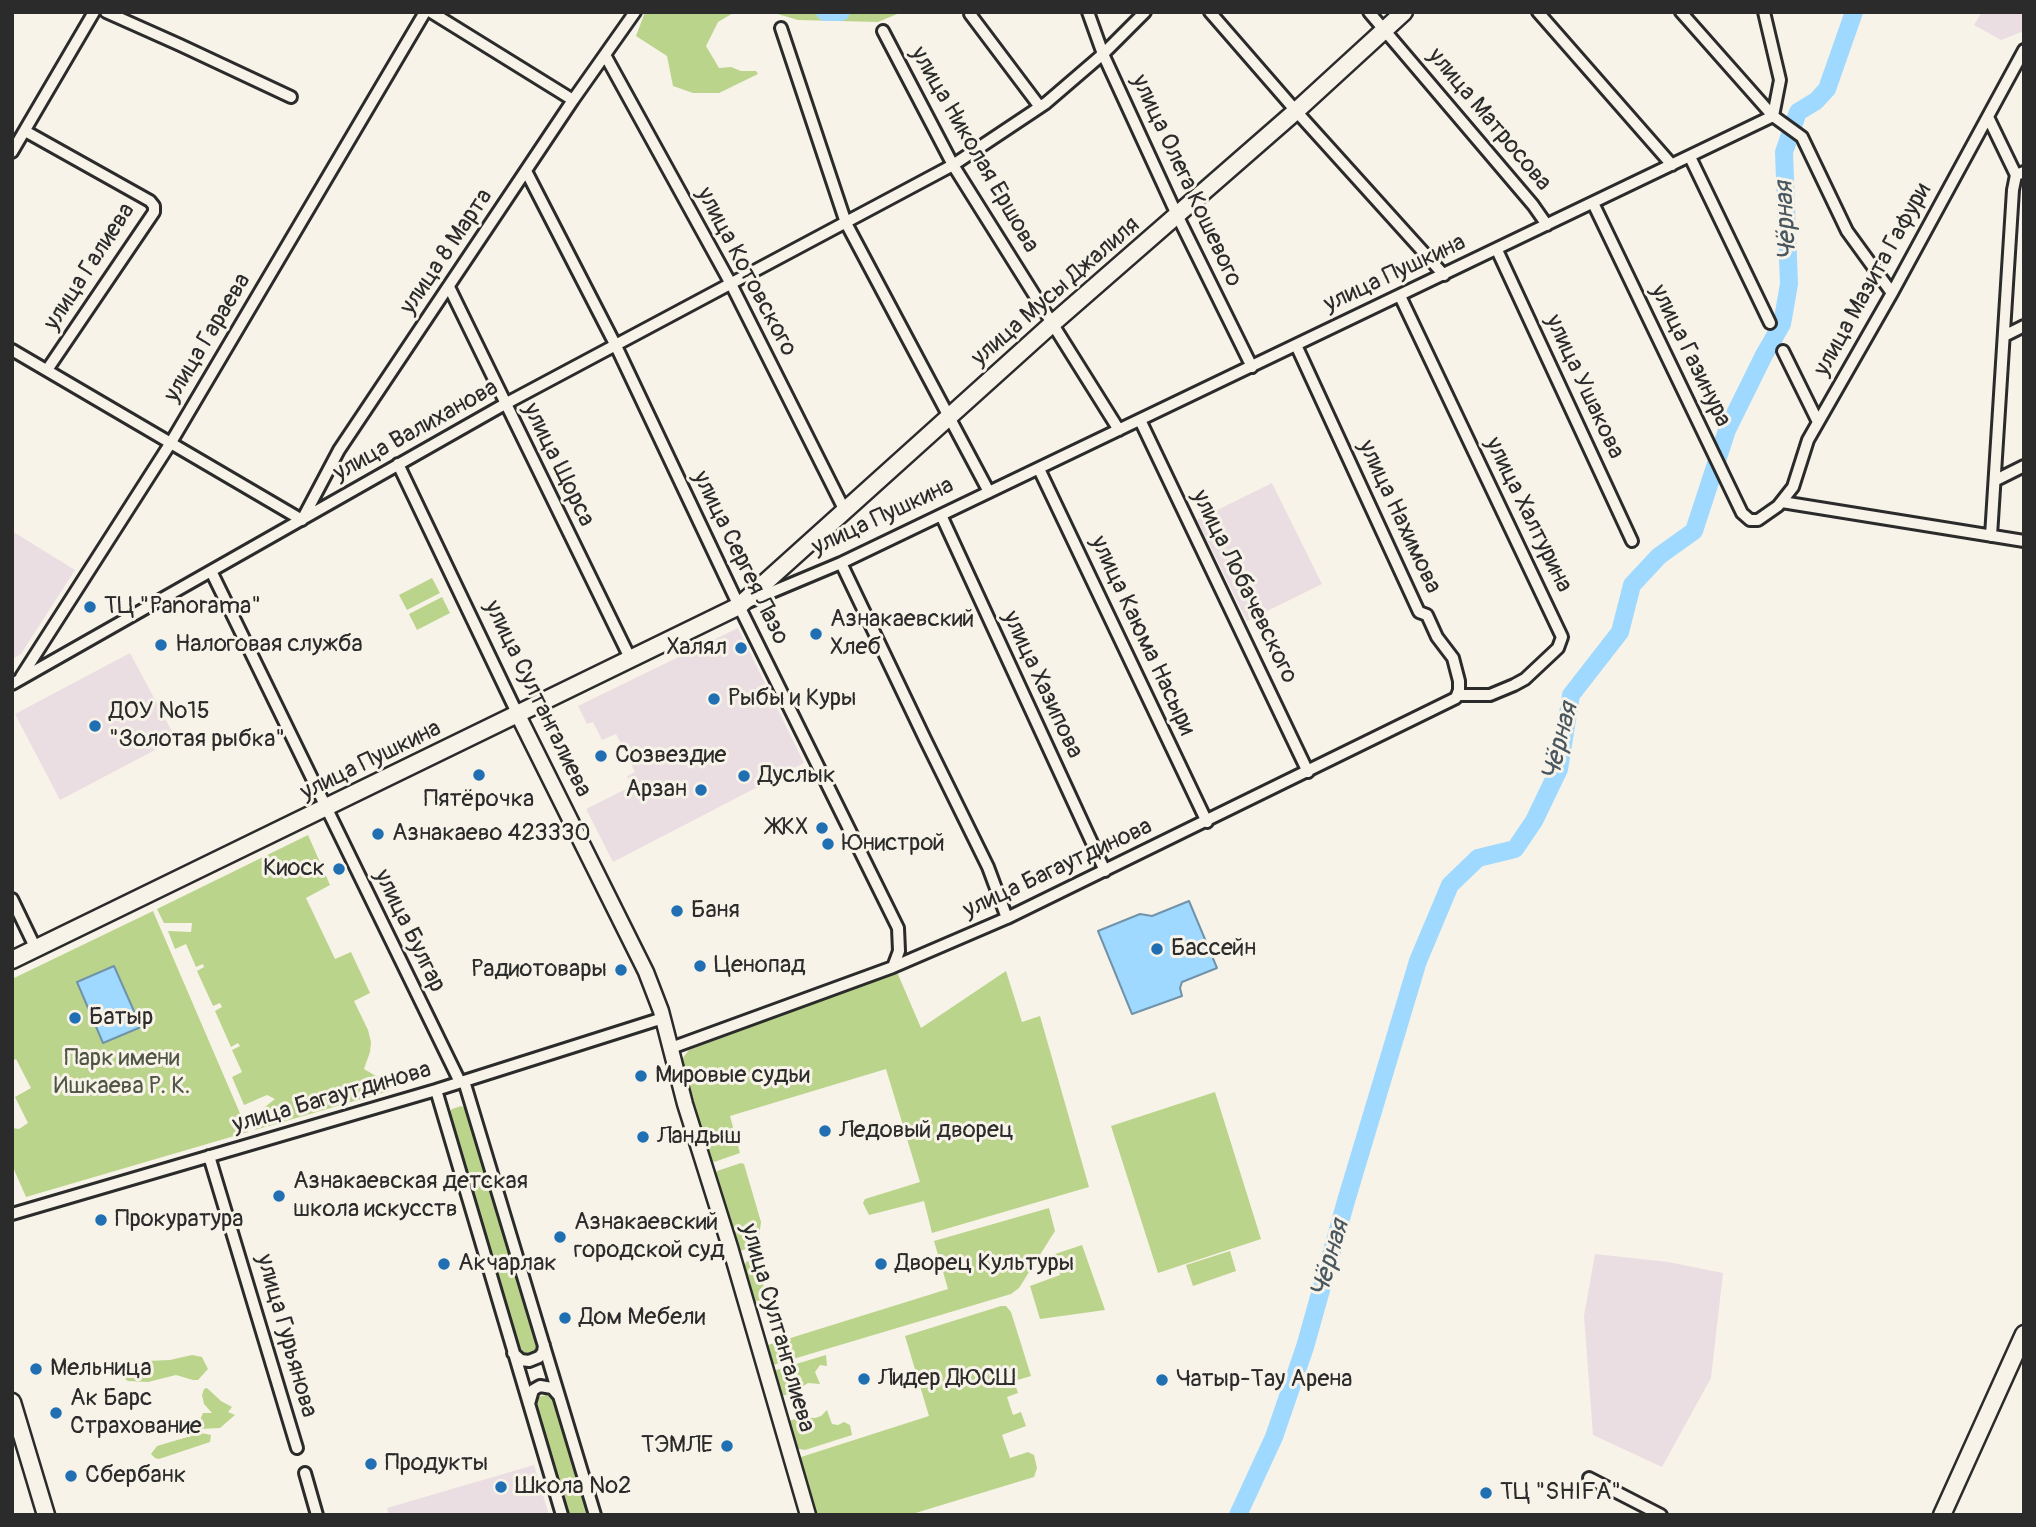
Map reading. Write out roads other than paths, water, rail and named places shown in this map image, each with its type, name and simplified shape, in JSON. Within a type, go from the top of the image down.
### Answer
[{"type":"main road","name":"улица Мусы Джалиля","points":[[739,607],[948,417],[1296,111],[1404,12]]},
{"type":"main road","name":"улица Пушкина","points":[[12,960],[739,607]]},
{"type":"main road","points":[[1942,1515],[2024,1334]]},
{"type":"main road","points":[[12,1402],[46,1515]]},
{"type":"street","points":[[12,152],[94,12]]},
{"type":"street","points":[[106,12],[291,97]]},
{"type":"street","name":"улица Гараева","points":[[16,682],[170,444],[425,12]]},
{"type":"street","points":[[431,12],[573,100]]},
{"type":"street","name":"улица 8 Марта","points":[[302,520],[339,450],[635,12]]},
{"type":"street","name":"улица Олега Кошевого","points":[[1088,12],[1103,54],[1177,215],[1252,367]]},
{"type":"street","name":"улица Валиханова","points":[[16,682],[505,404],[953,165],[1040,107],[1103,54],[1145,12]]},
{"type":"street","points":[[1210,12],[1444,275]]},
{"type":"street","name":"улица Матросова","points":[[1369,12],[1547,225]]},
{"type":"street","points":[[1538,12],[1672,165]]},
{"type":"street","points":[[1681,12],[1773,117],[1802,137],[1847,231],[1892,293]]},
{"type":"street","points":[[1764,12],[1780,80],[1773,117]]},
{"type":"street","points":[[970,13],[1040,107]]},
{"type":"street","points":[[781,28],[846,223],[989,492]]},
{"type":"street","name":"улица Николая Ершова","points":[[883,32],[953,165],[1119,430]]},
{"type":"street","name":"улица Мазита Гафури","points":[[1754,521],[1765,517],[1782,502],[1795,482],[1806,444],[1892,293],[2024,50]]},
{"type":"street","name":"улица Котовского","points":[[605,55],[731,284],[845,511]]},
{"type":"street","name":"улица Пушкина","points":[[739,607],[942,515],[1773,117]]},
{"type":"street","points":[[1988,117],[2020,174],[2013,190],[1991,536]]},
{"type":"street","name":"улица Галиева","points":[[25,131],[150,201],[154,206],[154,212],[47,370]]},
{"type":"street","points":[[1690,157],[1770,323]]},
{"type":"street","name":"улица Сергея Лазо","points":[[526,171],[616,346],[739,607],[898,928],[899,951],[894,967]]},
{"type":"street","name":"улица Газинура","points":[[1593,203],[1744,516],[1754,521]]},
{"type":"street","name":"улица Ушакова","points":[[1497,250],[1632,541]]},
{"type":"street","name":"улица Щорса","points":[[449,288],[631,660]]},
{"type":"street","name":"улица Халтурина","points":[[1400,296],[1562,638],[1558,648],[1514,685],[1490,695],[1455,698]]},
{"type":"street","points":[[2004,336],[2024,326]]},
{"type":"street","name":"улица Нахимова","points":[[1296,345],[1419,612],[1427,615],[1437,637],[1453,658],[1459,681],[1455,698]]},
{"type":"street","points":[[12,350],[302,520]]},
{"type":"street","points":[[1783,351],[1818,422]]},
{"type":"street","name":"улица Лобачевского","points":[[1140,421],[1308,772]]},
{"type":"street","name":"улица Султангалиева","points":[[398,464],[518,715],[646,972],[663,1018],[685,1104],[730,1247],[808,1515]]},
{"type":"street","points":[[1996,480],[2024,466]]},
{"type":"street","name":"улица Каюма Насыри","points":[[1039,468],[1207,822]]},
{"type":"street","points":[[1782,502],[2024,541]]},
{"type":"street","name":"улица Хазипова","points":[[942,515],[1105,871]]},
{"type":"street","points":[[841,562],[988,867],[1007,918]]},
{"type":"street","name":"улица Булгар","points":[[211,571],[462,1082],[545,1344],[595,1515]]},
{"type":"street","name":"улица Багаутдинова","points":[[671,1048],[894,967],[1007,918],[1455,698]]},
{"type":"street","points":[[12,899],[36,948]]},
{"type":"street","name":"улица Багаутдинова","points":[[12,1214],[436,1090],[663,1018]]},
{"type":"street","points":[[436,1090],[562,1515]]},
{"type":"street","name":"улица Гурьянова","points":[[209,1156],[297,1448]]},
{"type":"street","points":[[513,1353],[521,1360],[529,1361],[541,1355],[545,1344]]},
{"type":"street","points":[[529,1407],[531,1393],[540,1386],[552,1388],[561,1398]]},
{"type":"street","points":[[305,1473],[317,1515]]},
{"type":"street","points":[[1589,1478],[1661,1515]]},
{"type":"water","name":"Бассейн","points":[[1189,901],[1217,968],[1182,982],[1182,996],[1132,1014],[1098,931],[1140,914],[1152,916]]},
{"type":"water","points":[[114,966],[141,1027],[103,1043],[77,982]]},
{"type":"waterway","points":[[825,12],[841,12]]},
{"type":"waterway","name":"Чёрная","points":[[1238,1515],[1274,1437],[1305,1347],[1418,961],[1450,885],[1478,858],[1515,849],[1534,821],[1559,769],[1571,695],[1620,632],[1632,585],[1659,556],[1694,531],[1727,430],[1782,324],[1789,284],[1784,152],[1798,112],[1816,101],[1827,89],[1854,12]]},
{"type":"place","name":"ТЦ \"Panorama\"","points":[[90,607]]},
{"type":"place","name":"Азнакаевский Хлеб","points":[[816,634]]},
{"type":"place","name":"Налоговая служба","points":[[161,645]]},
{"type":"place","name":"Халял","points":[[741,648]]},
{"type":"place","name":"Рыбы и Куры","points":[[714,699]]},
{"type":"place","name":"ДОУ №15 \"Золотая рыбка\"","points":[[95,726]]},
{"type":"place","name":"Созвездие","points":[[601,756]]},
{"type":"place","name":"Пятёрочка","points":[[479,775]]},
{"type":"place","name":"Дуслык","points":[[744,776]]},
{"type":"place","name":"Арзан","points":[[701,790]]},
{"type":"place","name":"ЖКХ","points":[[822,828]]},
{"type":"place","name":"Азнакаево 423330","points":[[378,834]]},
{"type":"place","name":"Юнистрой","points":[[828,844]]},
{"type":"place","name":"Киоск","points":[[339,869]]},
{"type":"place","name":"Баня","points":[[677,911]]},
{"type":"place","name":"Бассейн","points":[[1157,949]]},
{"type":"place","name":"Ценопад","points":[[700,966]]},
{"type":"place","name":"Радиотовары","points":[[621,970]]},
{"type":"place","name":"Батыр","points":[[75,1018]]},
{"type":"place","name":"Мировые судьи","points":[[641,1076]]},
{"type":"place","name":"Ледовый дворец","points":[[825,1131]]},
{"type":"place","name":"Ландыш","points":[[643,1137]]},
{"type":"place","name":"Азнакаевская детская школа искусств","points":[[279,1196]]},
{"type":"place","name":"Прокуратура","points":[[101,1220]]},
{"type":"place","name":"Азнакаевский городской суд","points":[[560,1237]]},
{"type":"place","name":"Акчарлак","points":[[444,1264]]},
{"type":"place","name":"Дворец Культуры","points":[[881,1264]]},
{"type":"place","name":"Дом Мебели","points":[[565,1318]]},
{"type":"place","name":"Мельница","points":[[36,1369]]},
{"type":"place","name":"Лидер ДЮСШ","points":[[864,1379]]},
{"type":"place","name":"Чатыр-Тау Арена","points":[[1162,1380]]},
{"type":"place","name":"Ак Барс Страхование","points":[[56,1413]]},
{"type":"place","name":"ТЭМЛЕ","points":[[727,1446]]},
{"type":"place","name":"Продукты","points":[[371,1464]]},
{"type":"place","name":"Сбербанк","points":[[71,1476]]},
{"type":"place","name":"Школа №2","points":[[501,1487]]},
{"type":"place","name":"ТЦ \"SHIFA\"","points":[[1486,1493]]},
{"type":"park label","name":"Парк имени Ишкаева Р. К.","points":[[122,1073]]}]
